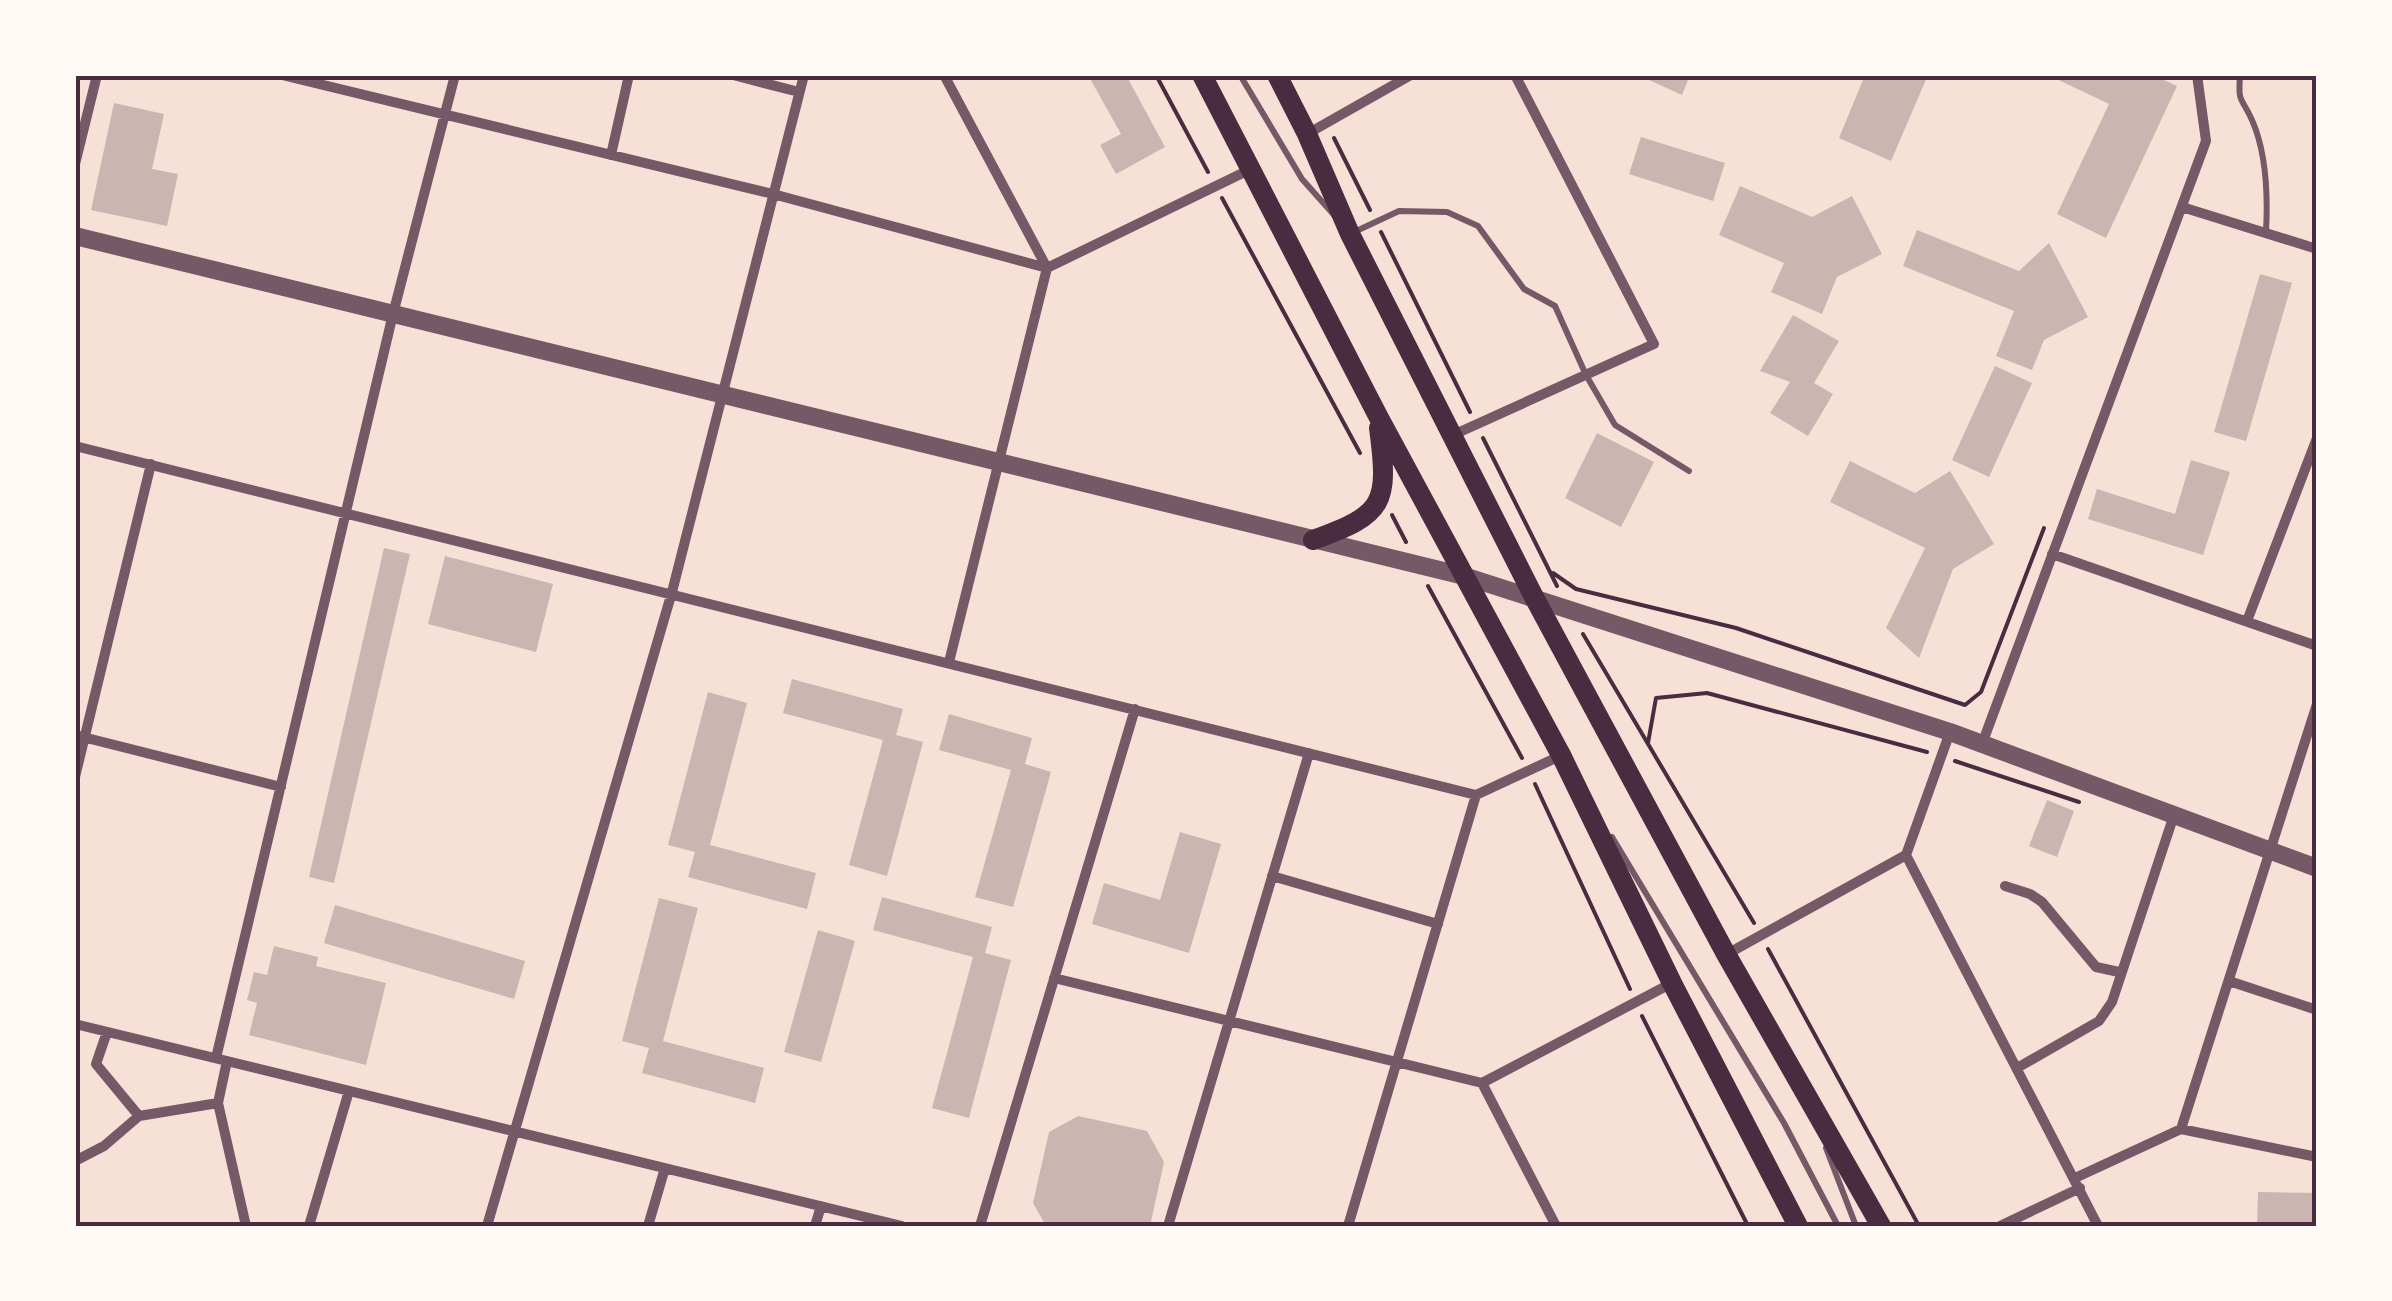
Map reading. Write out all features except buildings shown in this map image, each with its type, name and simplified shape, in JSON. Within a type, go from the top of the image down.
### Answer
[{"type":"main road","points":[[1202,75],[1378,416],[1561,756],[1672,983],[1798,1226]]},
{"type":"main road","points":[[1277,75],[1350,234],[1535,599],[1726,954],[1881,1226]]},
{"type":"main road","points":[[1312,540],[1366,518],[1381,492],[1385,471],[1378,416]]},
{"type":"street","points":[[75,164],[97,75]]},
{"type":"street","points":[[246,1226],[218,1103],[222,1060],[346,512],[455,75]]},
{"type":"street","points":[[611,155],[630,75]]},
{"type":"street","points":[[733,75],[799,92]]},
{"type":"street","points":[[487,1226],[672,592],[804,75]]},
{"type":"street","points":[[944,75],[1048,268],[948,662]]},
{"type":"street","points":[[1307,134],[1411,75]]},
{"type":"street","points":[[1453,436],[1654,344],[1515,75]]},
{"type":"street","points":[[1982,744],[2206,141],[2196,75]]},
{"type":"street","points":[[290,76],[773,194],[1048,268],[1251,169]]},
{"type":"street","points":[[2182,207],[2317,250]]},
{"type":"street","points":[[75,236],[1464,576],[1950,732],[2317,868]]},
{"type":"street","points":[[2247,621],[2317,438]]},
{"type":"street","points":[[75,446],[1476,795],[1561,756]]},
{"type":"street","points":[[75,777],[80,736],[151,464]]},
{"type":"street","points":[[2052,554],[2317,646]]},
{"type":"street","points":[[2181,1130],[2317,704]]},
{"type":"street","points":[[980,1226],[1134,709]]},
{"type":"street","points":[[1726,954],[1906,855],[1950,732]]},
{"type":"street","points":[[80,736],[281,787]]},
{"type":"street","points":[[1168,1226],[1310,753]]},
{"type":"street","points":[[1348,1226],[1476,795]]},
{"type":"street","points":[[2017,1068],[2099,1020],[2112,1002],[2174,815]]},
{"type":"street","points":[[1906,855],[2098,1226]]},
{"type":"street","points":[[1272,876],[1438,924]]},
{"type":"street","points":[[2005,886],[2042,902],[2096,967],[2119,972]]},
{"type":"street","points":[[1054,978],[1482,1084],[1672,983]]},
{"type":"street","points":[[2229,981],[2317,1010]]},
{"type":"street","points":[[75,1024],[902,1226]]},
{"type":"street","points":[[107,1032],[96,1064],[139,1116]]},
{"type":"street","points":[[1482,1084],[1556,1226]]},
{"type":"street","points":[[309,1226],[349,1091]]},
{"type":"street","points":[[75,1161],[104,1146],[139,1116],[218,1103]]},
{"type":"street","points":[[2000,1226],[2181,1130],[2317,1156]]},
{"type":"street","points":[[648,1226],[664,1168]]},
{"type":"street","points":[[814,1226],[820,1206]]},
{"type":"lane","points":[[1240,75],[1302,179],[1350,234],[1399,211],[1446,212],[1478,226],[1524,289],[1555,306],[1586,375],[1615,424],[1689,471]]},
{"type":"lane","points":[[2240,75],[2238,102],[2252,119],[2268,188],[2266,233]]},
{"type":"lane","points":[[1561,756],[1784,1123],[1838,1226]]},
{"type":"lane","points":[[1804,1090],[1856,1226]]},
{"type":"path","points":[[1156,75],[1363,458]]},
{"type":"path","points":[[1326,123],[1568,610],[1760,935],[1918,1226]]},
{"type":"path","points":[[1381,492],[1529,770],[1636,1003],[1748,1226]]},
{"type":"path","points":[[1549,570],[1576,588],[1736,628],[1966,705],[1981,692],[2045,524]]},
{"type":"path","points":[[1648,744],[1656,698],[1707,693],[1906,744],[2094,808]]}]
